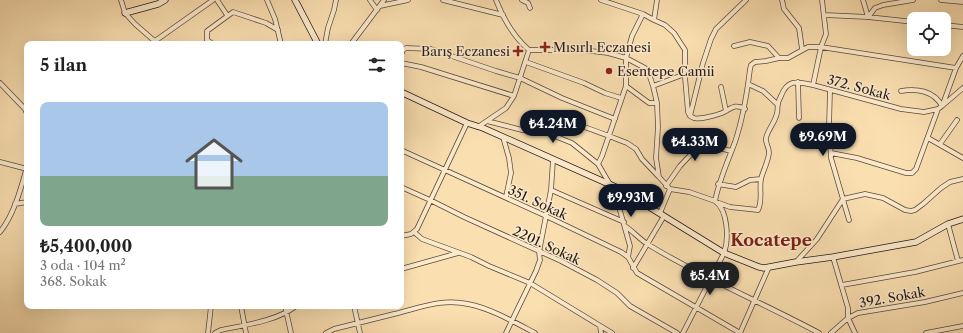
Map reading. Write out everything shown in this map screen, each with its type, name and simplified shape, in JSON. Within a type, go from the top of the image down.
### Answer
[{"type":"street","points":[[121,0],[125,13],[134,24],[155,41]]},
{"type":"street","points":[[125,13],[158,4],[164,0]]},
{"type":"street","points":[[157,41],[213,0]]},
{"type":"street","points":[[217,0],[227,15]]},
{"type":"street","points":[[267,0],[280,41]]},
{"type":"street","points":[[294,0],[316,41]]},
{"type":"street","points":[[326,41],[336,0]]},
{"type":"street","points":[[370,0],[378,8]]},
{"type":"street","points":[[353,41],[384,0]]},
{"type":"street","points":[[378,8],[408,0]]},
{"type":"street","points":[[443,0],[503,15]]},
{"type":"street","points":[[496,0],[503,15],[520,42],[529,50],[583,50],[608,53],[626,58],[645,68],[649,74],[657,103],[658,127],[656,158],[659,177]]},
{"type":"street","points":[[522,0],[528,3],[530,8]]},
{"type":"street","points":[[601,0],[643,14],[665,25],[674,33],[686,50],[685,74],[688,112],[690,116],[695,119],[722,113],[730,107],[740,106],[745,108]]},
{"type":"street","points":[[654,20],[657,0]]},
{"type":"street","points":[[690,116],[703,63],[711,39],[716,29],[746,0]]},
{"type":"street","points":[[782,0],[784,9],[799,28],[802,49]]},
{"type":"street","name":"372. Sokak","points":[[822,0],[826,34],[821,46],[814,85],[902,109],[924,112],[938,109]]},
{"type":"street","points":[[863,0],[868,17]]},
{"type":"street","points":[[868,17],[875,8],[883,5],[913,0]]},
{"type":"street","points":[[942,0],[963,2]]},
{"type":"street","points":[[208,41],[207,40],[207,31],[233,12],[266,23],[278,30]]},
{"type":"street","points":[[598,164],[626,86],[626,58],[632,36],[643,14]]},
{"type":"street","points":[[824,15],[868,17],[907,21]]},
{"type":"street","points":[[951,26],[963,27]]},
{"type":"street","points":[[734,46],[750,42],[768,46],[779,58]]},
{"type":"street","points":[[683,333],[724,253],[726,246],[726,224],[717,202],[718,184],[735,143],[745,108],[751,65],[755,62],[788,58],[802,49],[821,46],[956,68]]},
{"type":"street","points":[[404,50],[406,48],[431,49],[520,78],[562,98],[615,119]]},
{"type":"street","points":[[478,126],[506,108],[514,96],[529,50]]},
{"type":"street","points":[[942,106],[956,68],[963,56]]},
{"type":"street","points":[[526,62],[584,82],[605,93],[621,98]]},
{"type":"street","points":[[404,64],[421,67],[514,96]]},
{"type":"street","points":[[653,86],[685,74]]},
{"type":"street","points":[[532,115],[537,113],[558,118],[627,143],[636,149],[642,159],[668,187],[689,192],[730,207],[758,210],[761,200],[761,179],[769,155],[769,146],[766,142],[766,137],[777,113],[777,104],[784,88],[791,83],[798,82],[814,85]]},
{"type":"street","points":[[798,82],[799,118]]},
{"type":"street","points":[[0,83],[24,109]]},
{"type":"street","points":[[748,84],[763,91],[777,104]]},
{"type":"street","points":[[626,86],[649,103],[657,103]]},
{"type":"street","points":[[722,87],[726,111]]},
{"type":"street","points":[[831,153],[857,158],[906,173],[912,173],[916,168],[938,109],[963,88]]},
{"type":"street","points":[[901,91],[916,89],[926,92],[939,100],[942,106]]},
{"type":"street","points":[[830,90],[828,127],[831,153],[849,220]]},
{"type":"street","points":[[404,93],[466,123],[478,126],[620,189],[724,253],[759,267],[769,267],[833,257],[916,242],[948,224],[963,218]]},
{"type":"street","points":[[940,144],[957,120]]},
{"type":"street","points":[[487,121],[522,130],[542,131],[572,143],[598,164],[615,193],[630,246],[628,257],[636,273],[740,333],[769,267]]},
{"type":"street","points":[[404,235],[414,232],[417,229],[466,123]]},
{"type":"street","points":[[503,137],[510,158],[511,173],[506,197]]},
{"type":"street","points":[[928,138],[963,158]]},
{"type":"street","points":[[633,268],[648,244],[662,215],[668,187],[680,166],[697,148],[716,147],[731,150]]},
{"type":"street","name":"351. Sokak","points":[[404,151],[506,197],[621,252],[628,257]]},
{"type":"street","points":[[506,333],[540,260],[539,252],[550,190],[553,160]]},
{"type":"street","points":[[0,162],[24,167]]},
{"type":"street","points":[[0,232],[5,226],[15,204],[24,177]]},
{"type":"street","points":[[718,184],[736,187],[750,180],[761,179]]},
{"type":"street","points":[[796,262],[817,239],[843,199],[865,194],[883,198],[905,210],[911,211],[915,210],[950,182],[963,179]]},
{"type":"street","name":"2201. Sokak","points":[[404,188],[597,280],[617,293],[630,306],[677,333]]},
{"type":"street","points":[[550,190],[624,224],[648,244],[710,279],[754,299],[819,333]]},
{"type":"street","points":[[15,204],[24,202]]},
{"type":"street","points":[[948,224],[958,261]]},
{"type":"street","points":[[414,232],[422,239],[471,257],[530,283],[612,333]]},
{"type":"street","points":[[404,268],[458,253]]},
{"type":"street","points":[[833,257],[848,308],[848,318],[855,333]]},
{"type":"street","points":[[842,285],[915,272],[963,260]]},
{"type":"street","name":"392. Sokak","points":[[831,333],[848,318],[858,313],[925,302],[963,293]]},
{"type":"street","points":[[326,333],[334,329],[427,304],[446,302],[469,304],[512,321],[536,333]]},
{"type":"street","points":[[208,333],[211,309]]},
{"type":"street","points":[[241,309],[246,333]]},
{"type":"street","points":[[285,309],[291,333]]},
{"type":"street","points":[[215,333],[221,330],[276,317],[292,309]]},
{"type":"street","points":[[355,309],[360,333]]},
{"type":"street","points":[[600,326],[601,333]]},
{"type":"street","points":[[926,333],[963,326]]},
{"type":"place","name":"Mısırlı Eczanesi","points":[[545,47]]},
{"type":"place","name":"Barış Eczanesi","points":[[518,51]]},
{"type":"place","name":"Esentepe Camii","points":[[609,71]]},
{"type":"district","name":"Kocatepe","points":[[771,240]]}]
